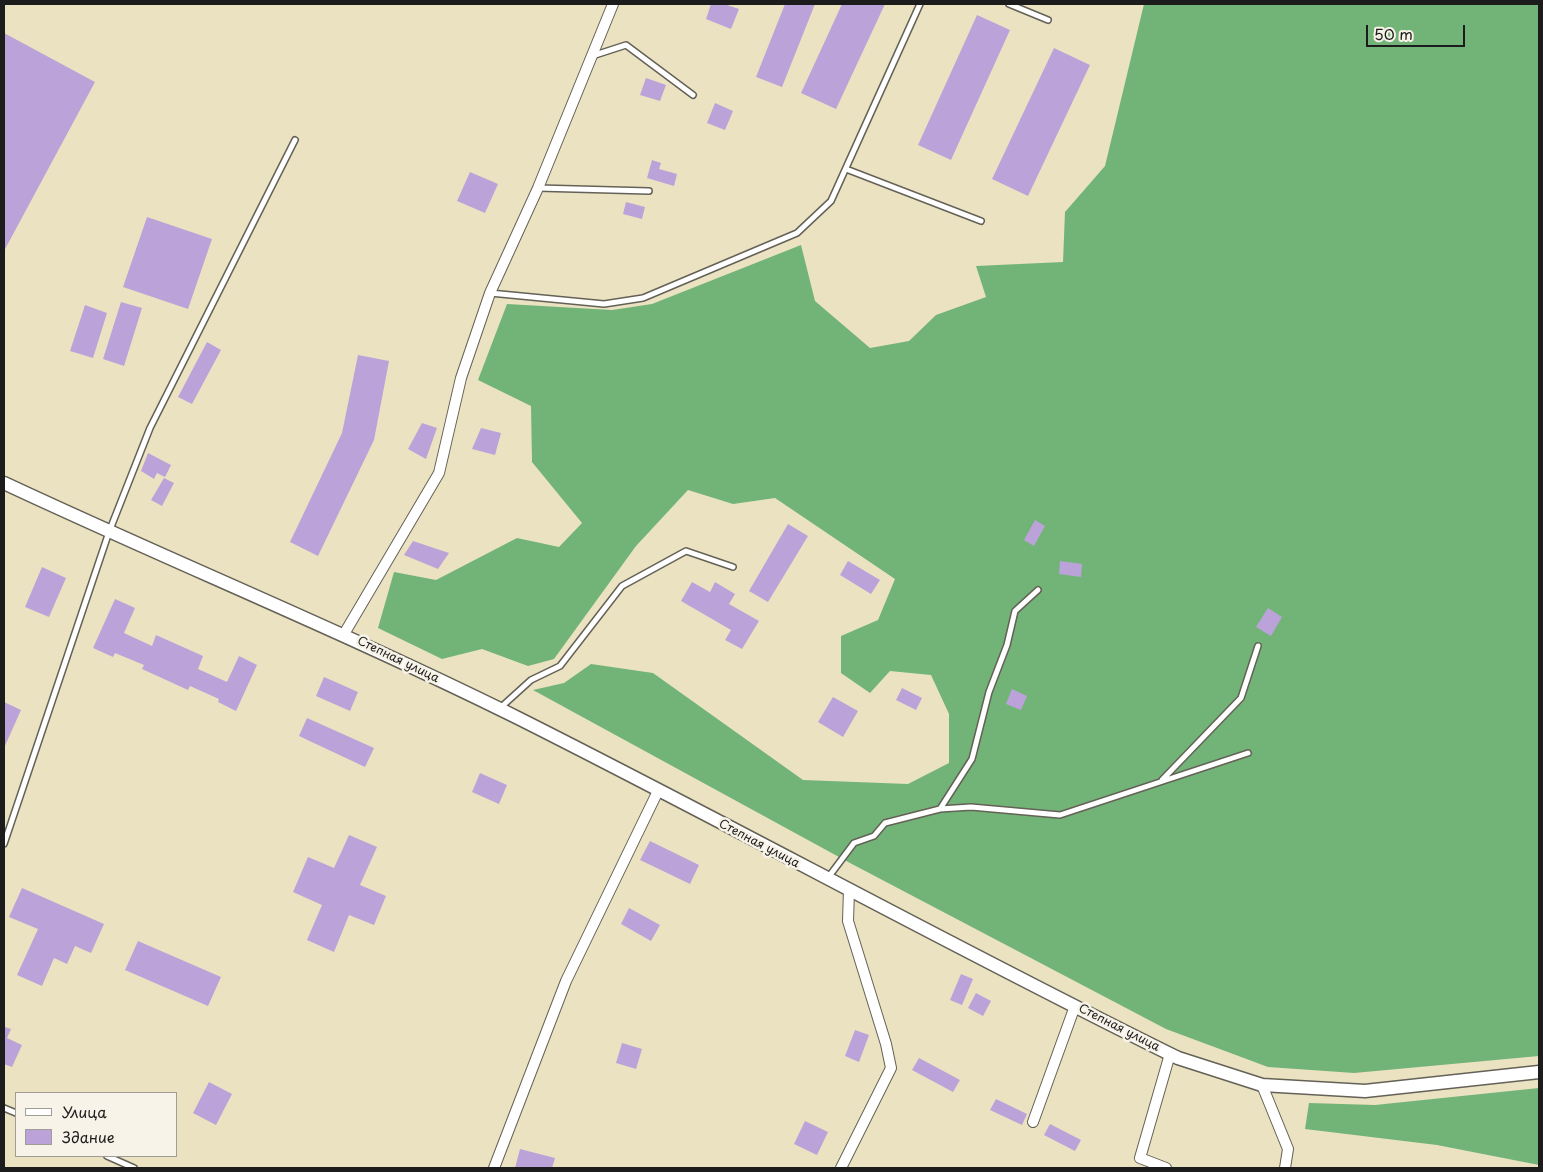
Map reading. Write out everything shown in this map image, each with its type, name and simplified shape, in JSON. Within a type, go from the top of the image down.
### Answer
[{"type":"street","points":[[344,634],[439,473],[461,378],[490,293],[538,188],[613,4]]},
{"type":"street","name":"Степная улица","points":[[4,483],[109,532],[344,634],[499,709],[1170,1054],[1262,1086],[1365,1091],[1539,1072]]},
{"type":"street","points":[[496,1168],[566,981],[658,791]]},
{"type":"street","points":[[841,1168],[891,1068],[886,1044],[848,921],[848,890]]},
{"type":"street","points":[[1033,1122],[1076,1006]]},
{"type":"street","points":[[1166,1168],[1140,1158],[1170,1054]]},
{"type":"street","points":[[1262,1086],[1288,1149],[1285,1168]]},
{"type":"lane","points":[[490,293],[604,304],[643,298],[797,234],[831,201],[920,4]]},
{"type":"lane","points":[[1009,4],[1048,20]]},
{"type":"lane","points":[[592,56],[626,45],[694,95]]},
{"type":"lane","points":[[4,844],[109,532],[150,428],[295,140]]},
{"type":"lane","points":[[846,168],[981,220]]},
{"type":"lane","points":[[538,188],[649,191]]},
{"type":"lane","points":[[499,709],[532,680],[560,666],[622,586],[686,550],[733,567]]},
{"type":"lane","points":[[940,809],[972,759],[990,692],[1007,645],[1016,611],[1038,590]]},
{"type":"lane","points":[[1160,782],[1241,698],[1258,646]]},
{"type":"lane","points":[[827,879],[854,843],[874,836],[886,823],[940,809],[971,807],[1060,815],[1248,753]]},
{"type":"lane","points":[[109,1157],[134,1168]]},
{"type":"green space","points":[[1144,4],[1539,4],[1539,1056],[1354,1073],[1268,1067],[1166,1029],[850,863],[533,690],[564,683],[591,664],[653,673],[803,780],[908,784],[949,763],[949,714],[931,675],[890,671],[870,693],[841,673],[841,636],[878,620],[895,579],[775,498],[733,504],[688,490],[636,546],[554,659],[528,666],[482,649],[442,659],[378,628],[394,572],[436,580],[517,538],[559,547],[582,523],[532,462],[531,406],[478,380],[507,304],[612,310],[652,304],[801,245],[815,301],[870,348],[909,341],[936,315],[986,297],[976,266],[1063,262],[1065,212],[1105,166]]},
{"type":"green space","points":[[1539,1088],[1539,1165],[1437,1145],[1305,1129],[1309,1103],[1375,1105]]},
{"type":"building","points":[[711,4],[724,4],[739,9],[731,29],[706,19]]},
{"type":"building","points":[[785,4],[815,4],[782,87],[756,77]]},
{"type":"building","points":[[842,4],[885,4],[836,109],[801,93]]},
{"type":"building","points":[[977,15],[1010,30],[951,160],[918,145]]},
{"type":"building","points":[[4,33],[95,82],[4,251]]},
{"type":"building","points":[[1054,48],[1090,65],[1028,196],[992,179]]},
{"type":"building","points":[[646,78],[666,85],[660,101],[640,95]]},
{"type":"building","points":[[715,103],[733,111],[725,130],[707,123]]},
{"type":"building","points":[[652,160],[661,163],[659,169],[677,174],[674,186],[647,178]]},
{"type":"building","points":[[470,172],[498,184],[485,213],[457,201]]},
{"type":"building","points":[[626,202],[645,207],[642,219],[623,214]]},
{"type":"building","points":[[147,217],[212,239],[188,309],[123,287]]},
{"type":"building","points":[[121,302],[142,308],[124,366],[103,359]]},
{"type":"building","points":[[85,305],[107,313],[93,358],[70,351]]},
{"type":"building","points":[[207,342],[221,350],[192,404],[178,397]]},
{"type":"building","points":[[358,355],[389,361],[374,440],[318,556],[290,542],[342,433]]},
{"type":"building","points":[[422,423],[437,428],[426,459],[408,449]]},
{"type":"building","points":[[481,428],[501,433],[495,455],[472,449]]},
{"type":"building","points":[[148,453],[171,465],[165,477],[157,473],[154,479],[141,471]]},
{"type":"building","points":[[164,478],[174,483],[162,506],[151,500]]},
{"type":"building","points":[[1035,520],[1045,526],[1034,546],[1024,540]]},
{"type":"building","points":[[788,524],[808,536],[768,602],[749,591]]},
{"type":"building","points":[[413,541],[449,553],[438,569],[404,555]]},
{"type":"building","points":[[848,561],[880,580],[871,594],[840,575]]},
{"type":"building","points":[[1060,561],[1082,564],[1081,577],[1059,574]]},
{"type":"building","points":[[42,567],[66,578],[49,617],[25,607]]},
{"type":"building","points":[[692,582],[710,592],[715,582],[735,594],[729,604],[759,621],[742,649],[725,640],[731,630],[681,601]]},
{"type":"building","points":[[115,599],[135,608],[124,633],[152,646],[156,635],[203,656],[198,669],[227,682],[239,656],[257,665],[236,711],[218,702],[219,699],[190,686],[188,690],[142,669],[144,665],[115,653],[113,657],[93,648]]},
{"type":"building","points":[[1268,608],[1282,617],[1271,636],[1256,627]]},
{"type":"building","points":[[324,677],[358,692],[350,711],[316,696]]},
{"type":"building","points":[[902,688],[922,698],[916,710],[896,700]]},
{"type":"building","points":[[1012,689],[1027,696],[1021,710],[1006,704]]},
{"type":"building","points":[[833,697],[858,711],[843,737],[818,722]]},
{"type":"building","points":[[4,702],[21,710],[4,748]]},
{"type":"building","points":[[307,718],[374,748],[365,767],[299,736]]},
{"type":"building","points":[[480,773],[507,785],[499,804],[472,792]]},
{"type":"building","points":[[349,835],[377,847],[360,885],[386,896],[374,925],[349,915],[334,952],[307,940],[322,905],[293,892],[308,857],[334,868]]},
{"type":"building","points":[[650,841],[699,865],[690,884],[640,860]]},
{"type":"building","points":[[22,888],[104,924],[91,953],[75,946],[67,964],[54,958],[42,986],[17,975],[38,929],[9,917]]},
{"type":"building","points":[[629,908],[660,925],[651,941],[621,924]]},
{"type":"building","points":[[138,941],[221,977],[208,1006],[125,970]]},
{"type":"building","points":[[961,974],[973,979],[962,1005],[950,1000]]},
{"type":"building","points":[[976,993],[991,1001],[983,1016],[968,1008]]},
{"type":"building","points":[[5,1027],[11,1029],[7,1038],[22,1045],[12,1067],[4,1064]]},
{"type":"building","points":[[855,1030],[869,1035],[859,1062],[845,1056]]},
{"type":"building","points":[[622,1043],[642,1049],[636,1069],[616,1063]]},
{"type":"building","points":[[919,1058],[960,1080],[953,1092],[912,1070]]},
{"type":"building","points":[[209,1082],[232,1094],[216,1125],[193,1113]]},
{"type":"building","points":[[996,1099],[1027,1114],[1022,1125],[990,1110]]},
{"type":"building","points":[[805,1121],[828,1132],[817,1155],[794,1144]]},
{"type":"building","points":[[1050,1124],[1081,1140],[1075,1151],[1044,1135]]},
{"type":"building","points":[[520,1149],[555,1158],[552,1168],[515,1168]]}]
